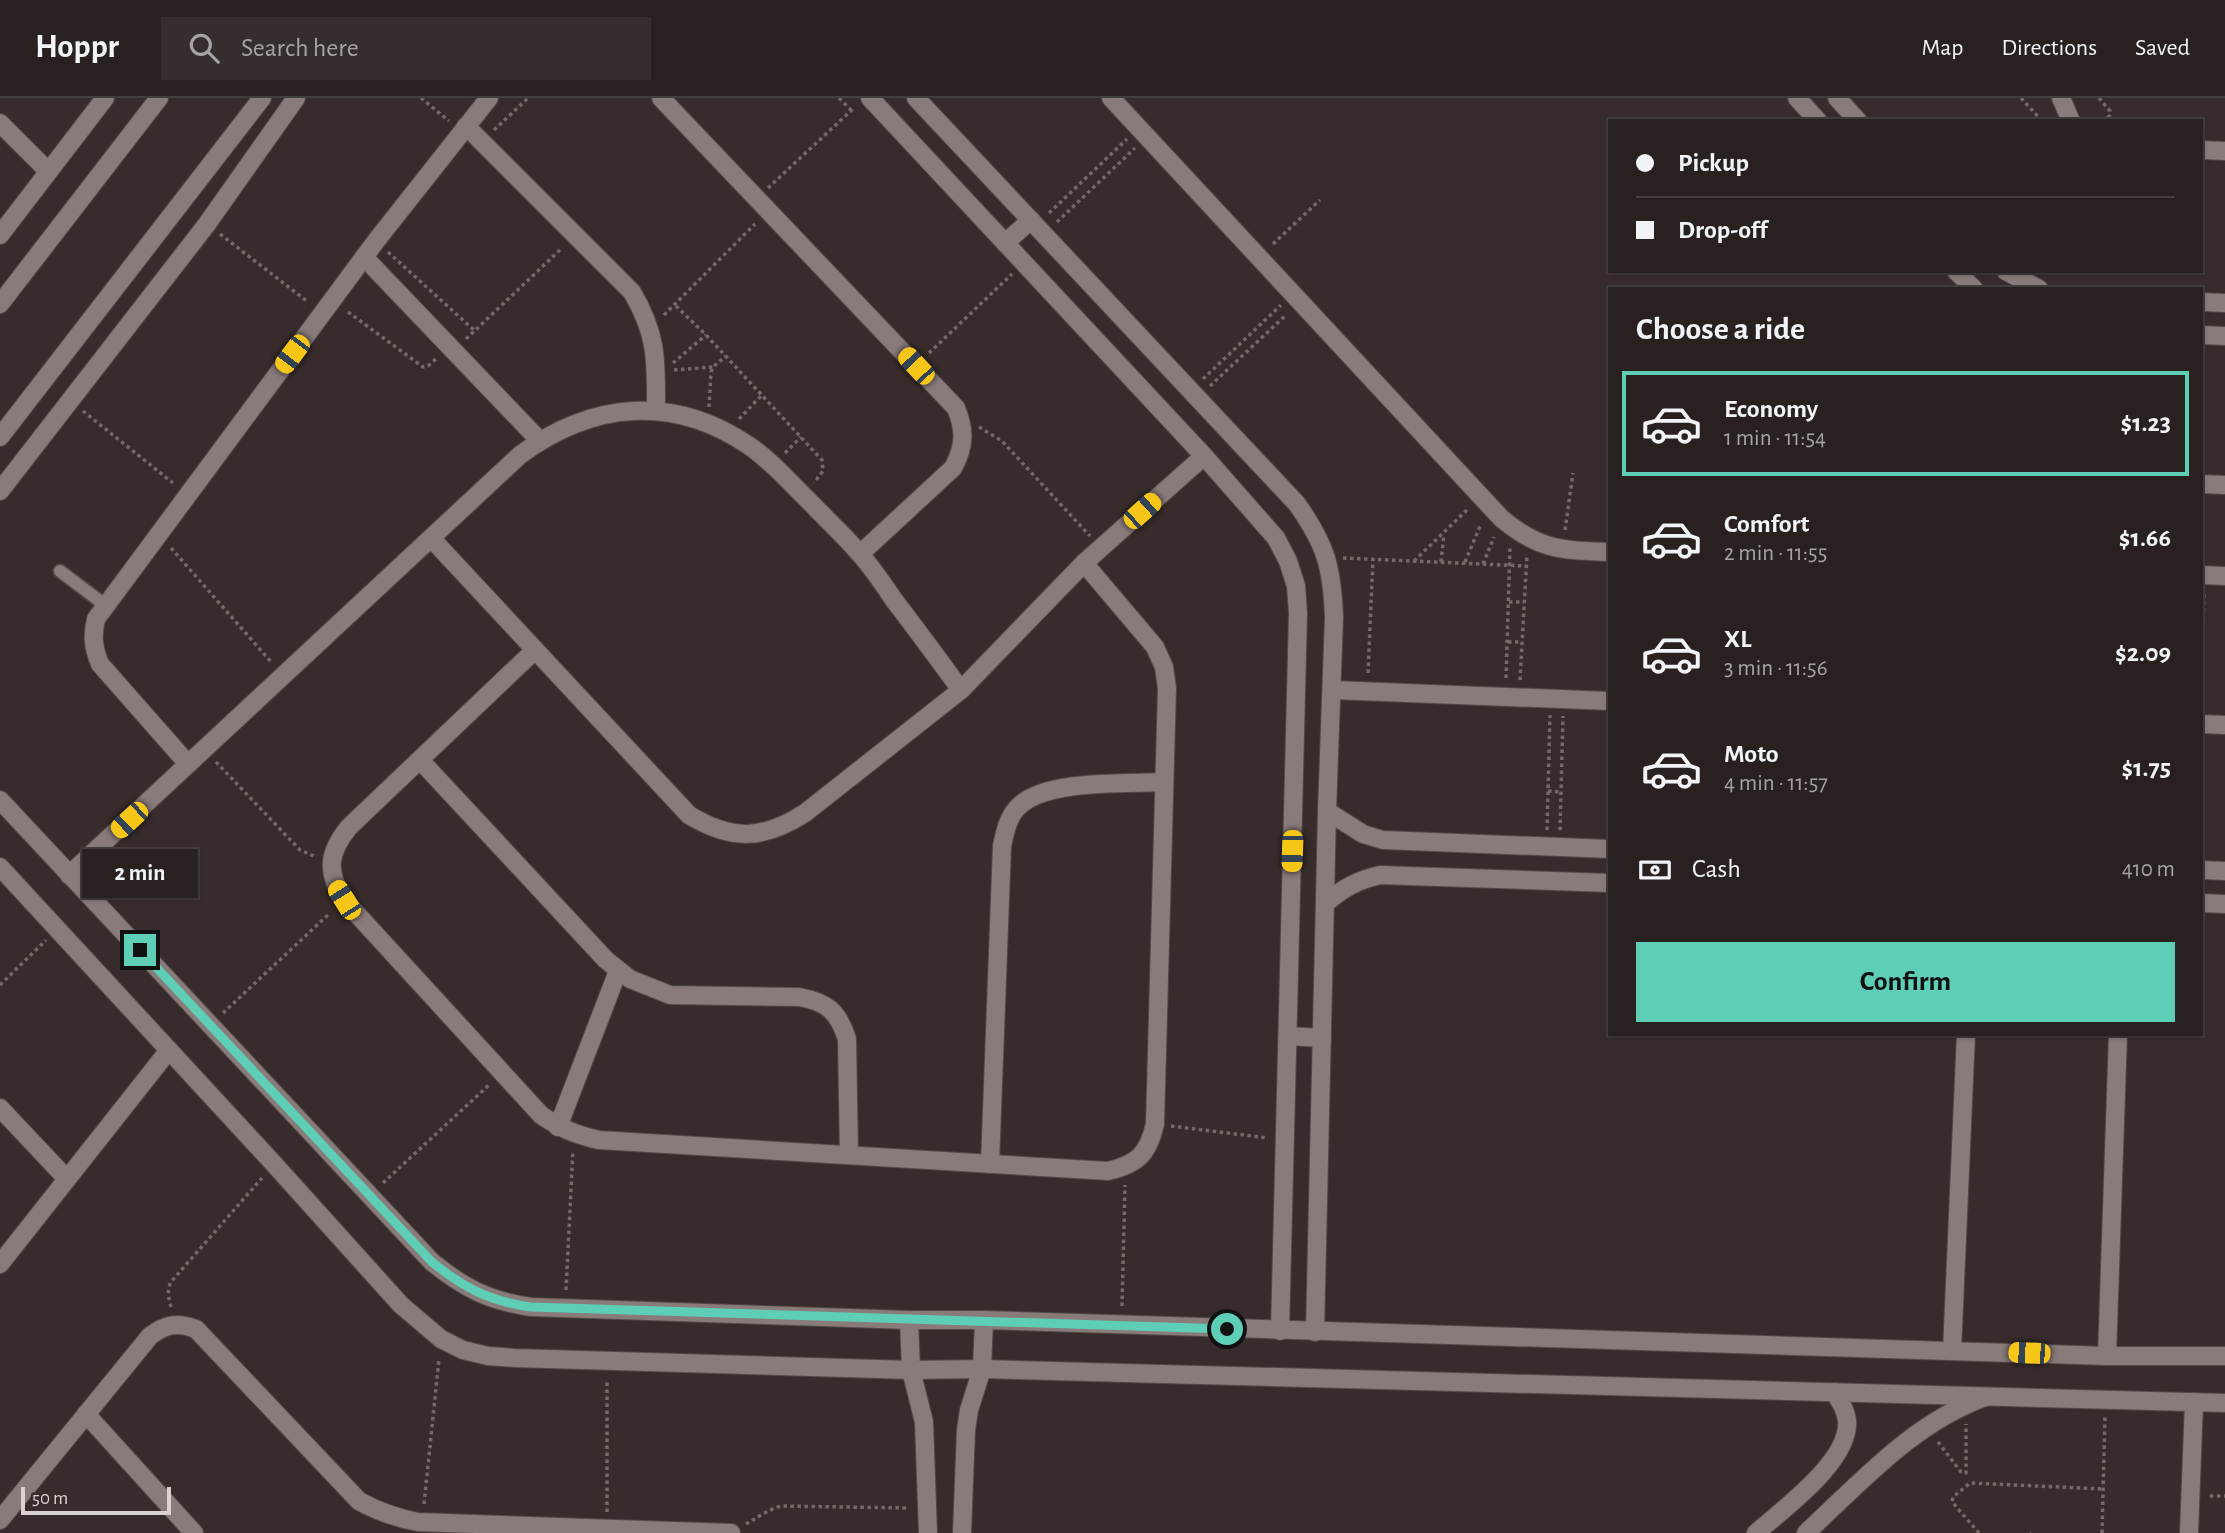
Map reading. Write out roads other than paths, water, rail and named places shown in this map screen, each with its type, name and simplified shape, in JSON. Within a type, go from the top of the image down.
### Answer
[{"type":"street","points":[[0,235],[105,98]]},
{"type":"street","points":[[0,304],[159,98]]},
{"type":"street","points":[[0,437],[262,98]]},
{"type":"street","points":[[0,491],[207,224],[296,98]]},
{"type":"street","points":[[188,764],[100,664],[92,634],[96,618],[376,241],[489,98]]},
{"type":"street","points":[[661,98],[956,408],[964,438],[961,454],[953,468],[860,554]]},
{"type":"street","points":[[916,98],[1297,505],[1315,530],[1327,557],[1333,589],[1334,617],[1315,1332]]},
{"type":"street","points":[[1111,98],[1495,512],[1539,544],[1562,550],[1608,552]]},
{"type":"street","points":[[1798,98],[1816,119]]},
{"type":"street","points":[[1837,98],[1856,119]]},
{"type":"street","points":[[2061,98],[2070,119]]},
{"type":"street","points":[[863,101],[1005,243],[1204,456],[1276,538],[1288,561],[1296,586],[1298,613],[1280,1331]]},
{"type":"street","points":[[0,123],[48,172]]},
{"type":"street","points":[[464,129],[483,141],[632,292],[650,326],[656,360],[656,411]]},
{"type":"street","points":[[2203,150],[2225,151]]},
{"type":"street","points":[[1005,243],[1037,227]]},
{"type":"street","points":[[364,257],[540,441]]},
{"type":"street","points":[[1958,273],[1973,287]]},
{"type":"street","points":[[2010,273],[2035,287]]},
{"type":"street","points":[[2203,302],[2225,303]]},
{"type":"street","points":[[2203,335],[2225,336]]},
{"type":"street","points":[[69,874],[520,455],[566,426],[595,416],[625,411],[656,411],[682,415],[727,432],[751,447],[802,494],[860,554],[961,690]]},
{"type":"street","points":[[430,538],[690,815],[711,828],[735,834],[760,834],[784,827],[805,813],[961,690],[1084,564],[1204,456]]},
{"type":"street","points":[[2203,484],[2225,485]]},
{"type":"street","points":[[535,650],[349,827],[338,840],[332,856],[331,872],[344,900],[541,1115],[566,1131],[599,1140],[1108,1171],[1125,1167],[1141,1157],[1151,1142],[1155,1124],[1167,688],[1164,667],[1155,647],[1084,564]]},
{"type":"street","points":[[2203,575],[2225,576]]},
{"type":"street","points":[[1332,690],[1608,701]]},
{"type":"street","points":[[2203,724],[2225,725]]},
{"type":"street","points":[[420,760],[618,971],[643,986],[670,995],[799,997],[816,1000],[831,1009],[842,1022],[847,1039],[849,1155]]},
{"type":"street","points":[[990,1164],[1002,846],[1007,825],[1017,807],[1034,795],[1054,788],[1164,782]]},
{"type":"street","points":[[0,800],[432,1262],[453,1280],[478,1294],[504,1303],[565,1308],[909,1320],[984,1320],[2107,1356],[2225,1356]]},
{"type":"street","points":[[1327,811],[1363,834],[1383,840],[1608,849]]},
{"type":"street","points":[[0,867],[401,1305],[441,1339],[463,1350],[488,1356],[607,1362],[911,1370],[982,1369],[2225,1403]]},
{"type":"street","points":[[2203,870],[2225,871]]},
{"type":"street","points":[[1326,904],[1341,890],[1360,880],[1380,875],[1608,883]]},
{"type":"street","points":[[2203,903],[2225,904]]},
{"type":"street","points":[[566,1131],[618,971]]},
{"type":"street","points":[[1288,1036],[1322,1038]]},
{"type":"street","points":[[1952,1351],[1966,1036]]},
{"type":"street","points":[[2107,1356],[2118,1036]]},
{"type":"street","points":[[0,1264],[169,1050]]},
{"type":"street","points":[[0,1108],[67,1180]]},
{"type":"street","points":[[909,1320],[911,1370],[924,1422],[928,1533]]},
{"type":"street","points":[[962,1533],[966,1430],[969,1410],[982,1369],[984,1320]]},
{"type":"street","points":[[0,1520],[150,1336],[164,1326],[181,1324],[196,1328],[359,1501],[415,1528],[607,1531],[738,1529]]},
{"type":"street","points":[[1756,1533],[1832,1462],[1843,1444],[1847,1423],[1844,1406],[1834,1392]]},
{"type":"street","points":[[1806,1533],[1908,1439],[1966,1404],[1987,1397]]},
{"type":"street","points":[[2189,1533],[2194,1402]]},
{"type":"street","points":[[86,1415],[194,1533]]},
{"type":"lane","points":[[60,571],[105,606]]}]
